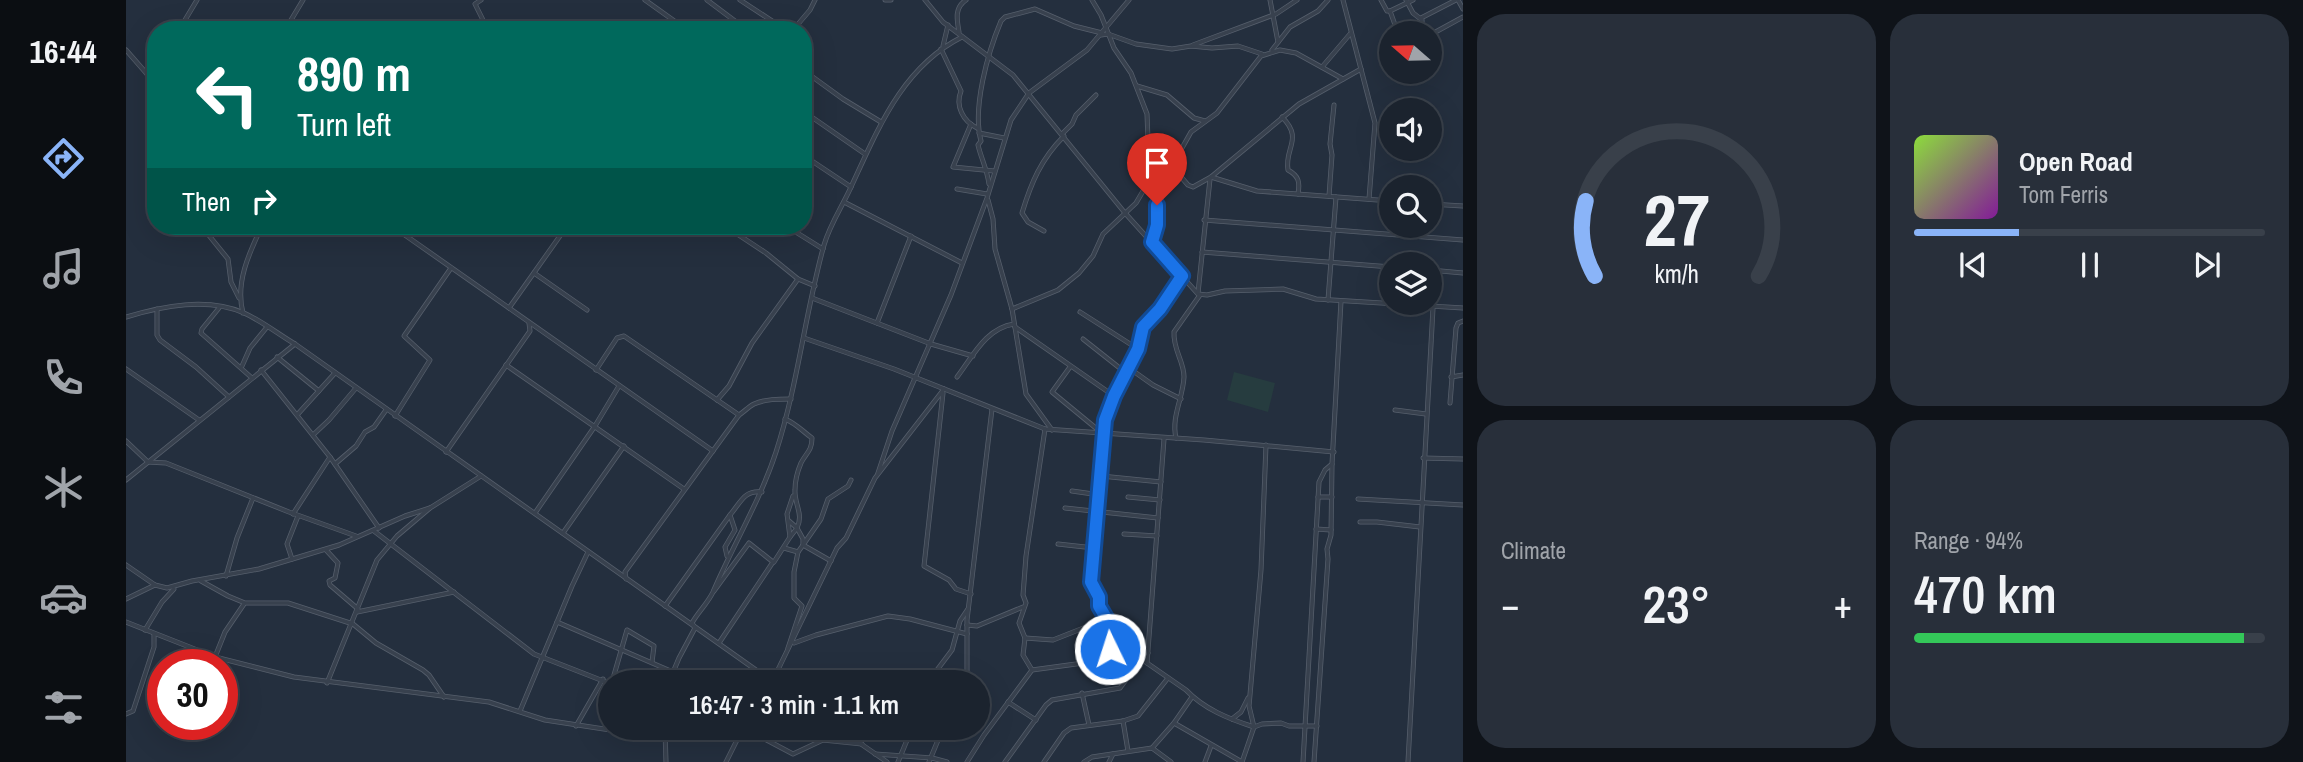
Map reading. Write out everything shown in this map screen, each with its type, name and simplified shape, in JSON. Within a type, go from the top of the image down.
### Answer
[{"type":"street","points":[[184,21],[197,0]]},
{"type":"street","points":[[290,21],[303,0]]},
{"type":"street","points":[[481,0],[475,4],[484,21]]},
{"type":"street","points":[[645,0],[674,21]]},
{"type":"street","points":[[706,0],[735,21]]},
{"type":"street","points":[[740,0],[772,21]]},
{"type":"street","points":[[801,21],[815,0]]},
{"type":"street","points":[[885,0],[891,0]]},
{"type":"street","points":[[925,0],[938,17],[990,55],[1029,93],[1125,212],[1199,294]]},
{"type":"street","points":[[960,34],[957,12],[966,0]]},
{"type":"street","points":[[1092,0],[1136,86],[1147,114],[1148,139],[1144,163],[1152,181],[1157,205],[1157,225],[1152,242]]},
{"type":"street","points":[[779,670],[878,473],[892,431],[931,344],[987,196],[1004,138],[1021,102],[1029,93],[1082,55],[1129,0]]},
{"type":"street","points":[[1270,0],[1278,42]]},
{"type":"street","points":[[989,186],[987,172],[979,154],[978,145],[981,141],[978,130],[982,86],[1003,18],[1029,10],[1046,13],[1079,28],[1141,45],[1172,49],[1191,46],[1272,16],[1297,0]]},
{"type":"street","points":[[1270,52],[1292,26],[1318,11],[1328,0]]},
{"type":"street","points":[[1343,0],[1376,123],[1369,199]]},
{"type":"street","points":[[1381,0],[1394,21]]},
{"type":"street","points":[[1421,18],[1457,0],[1463,9]]},
{"type":"street","points":[[1390,11],[1409,1],[1413,13],[1421,18]]},
{"type":"street","points":[[1442,28],[1463,17]]},
{"type":"street","points":[[948,25],[942,47],[961,91],[958,100],[962,113],[978,130],[1004,138]]},
{"type":"street","points":[[712,593],[762,492],[791,399],[828,233],[881,122],[917,72],[942,47],[960,34]]},
{"type":"street","points":[[1322,67],[1351,34]]},
{"type":"street","points":[[1191,46],[1238,46],[1265,54]]},
{"type":"street","points":[[126,50],[147,76]]},
{"type":"street","points":[[1012,309],[1058,290],[1076,275],[1093,256],[1103,234],[1139,201],[1194,130],[1222,107],[1252,64],[1265,54],[1280,51],[1296,53],[1343,79]]},
{"type":"street","points":[[1168,163],[1192,187],[1211,177],[1282,117],[1316,93],[1360,69]]},
{"type":"street","points":[[812,77],[881,122]]},
{"type":"street","points":[[1136,86],[1167,95],[1194,117],[1207,122]]},
{"type":"street","points":[[1044,231],[1028,222],[1022,213],[1033,178],[1076,115],[1096,95]]},
{"type":"street","points":[[1329,196],[1332,155],[1330,144],[1335,105]]},
{"type":"street","points":[[812,117],[865,154]]},
{"type":"street","points":[[1282,117],[1291,126],[1293,144],[1287,165],[1288,170],[1296,174],[1299,182],[1298,194]]},
{"type":"street","points":[[971,124],[953,167],[994,171]]},
{"type":"street","points":[[812,161],[851,187]]},
{"type":"street","points":[[1211,177],[1251,190],[1379,200]]},
{"type":"street","points":[[1176,438],[1174,421],[1181,400],[1183,368],[1177,355],[1174,332],[1199,294],[1204,220],[1211,177]]},
{"type":"street","points":[[957,189],[987,196]]},
{"type":"street","points":[[987,196],[995,249],[1012,309],[1027,398],[1052,430]]},
{"type":"street","points":[[1328,300],[1336,197]]},
{"type":"street","points":[[844,202],[962,263]]},
{"type":"street","points":[[1442,205],[1463,206]]},
{"type":"street","points":[[1204,220],[1463,240]]},
{"type":"street","points":[[209,235],[228,259],[231,282],[243,313]]},
{"type":"street","points":[[240,301],[243,272],[258,235]]},
{"type":"street","points":[[405,235],[713,451]]},
{"type":"street","points":[[509,308],[560,235]]},
{"type":"street","points":[[738,235],[798,279],[815,286]]},
{"type":"street","points":[[800,235],[823,249]]},
{"type":"street","points":[[877,323],[911,236]]},
{"type":"street","points":[[1202,252],[1379,266]]},
{"type":"street","points":[[395,416],[430,360],[405,339],[405,333],[452,268]]},
{"type":"street","points":[[1442,271],[1463,273]]},
{"type":"street","points":[[534,273],[587,310]]},
{"type":"street","points":[[1182,276],[1160,309],[1143,327],[1138,349],[1105,420],[1091,582],[1099,597],[1099,606],[1118,643],[1186,690],[1192,697],[1231,720],[1254,727],[1281,723],[1289,726],[1317,726]]},
{"type":"street","points":[[717,400],[729,386],[752,343],[798,279]]},
{"type":"street","points":[[1199,294],[1283,289],[1308,298],[1379,303]]},
{"type":"street","points":[[812,298],[931,344],[973,356]]},
{"type":"street","points":[[1314,762],[1331,530],[1341,301]]},
{"type":"street","points":[[126,317],[157,309],[198,305],[243,313],[295,344],[756,670]]},
{"type":"street","points":[[220,307],[201,333],[253,378]]},
{"type":"street","points":[[1442,307],[1463,308]]},
{"type":"street","points":[[157,309],[157,335],[160,340],[197,367],[229,397]]},
{"type":"street","points":[[1080,312],[1138,349]]},
{"type":"street","points":[[1408,762],[1432,315]]},
{"type":"street","points":[[446,452],[530,331],[528,321]]},
{"type":"street","points":[[1450,403],[1457,326],[1463,321]]},
{"type":"street","points":[[957,377],[994,330],[1014,325],[1114,396]]},
{"type":"street","points":[[241,366],[250,348],[267,327]]},
{"type":"street","points":[[596,370],[617,338],[624,336],[739,415]]},
{"type":"street","points":[[804,338],[916,378],[1045,429],[1334,452]]},
{"type":"street","points":[[1083,339],[1128,370],[1181,400]]},
{"type":"street","points":[[126,480],[295,344]]},
{"type":"street","points":[[277,358],[319,391]]},
{"type":"street","points":[[506,365],[684,489]]},
{"type":"street","points":[[1071,366],[1052,392],[1105,435]]},
{"type":"street","points":[[126,369],[199,420]]},
{"type":"street","points":[[261,370],[330,457],[377,529],[391,545],[526,648],[598,677]]},
{"type":"street","points":[[297,415],[335,373]]},
{"type":"street","points":[[1451,377],[1463,375]]},
{"type":"street","points":[[535,513],[619,386]]},
{"type":"street","points":[[313,435],[356,388]]},
{"type":"street","points":[[878,473],[944,391]]},
{"type":"street","points":[[944,391],[924,565],[949,580],[956,589],[971,594]]},
{"type":"street","points":[[626,579],[625,572],[739,415],[759,402],[791,399]]},
{"type":"street","points":[[967,670],[967,625],[992,408]]},
{"type":"street","points":[[335,464],[356,446],[365,432],[374,427],[386,410]]},
{"type":"street","points":[[1395,410],[1426,414]]},
{"type":"street","points":[[785,419],[798,425],[812,440],[809,454],[802,460],[787,514],[790,537]]},
{"type":"street","points":[[1032,670],[1023,655],[1025,638],[1019,623],[1026,603],[1023,595],[1026,556],[1045,429]]},
{"type":"street","points":[[1147,663],[1164,438]]},
{"type":"street","points":[[126,441],[148,462],[166,463],[358,537]]},
{"type":"street","points":[[1174,723],[1242,762],[1254,727],[1249,713],[1249,696],[1261,570],[1266,445]]},
{"type":"street","points":[[563,533],[624,446]]},
{"type":"street","points":[[293,514],[330,457]]},
{"type":"street","points":[[1423,458],[1463,459]]},
{"type":"street","points":[[1303,762],[1318,497],[1321,476],[1332,464]]},
{"type":"street","points":[[1101,476],[1161,482]]},
{"type":"street","points":[[327,683],[353,624],[373,567],[397,536],[430,508],[481,477]]},
{"type":"street","points":[[787,653],[802,606],[794,598],[794,572],[798,552],[821,519],[828,499],[848,486],[851,480]]},
{"type":"street","points":[[719,643],[801,520],[794,490]]},
{"type":"street","points":[[665,606],[747,494],[751,491],[762,492]]},
{"type":"street","points":[[1072,491],[1100,495]]},
{"type":"street","points":[[1128,497],[1160,500]]},
{"type":"street","points":[[1318,497],[1332,497]]},
{"type":"street","points":[[226,577],[237,538],[253,498]]},
{"type":"street","points":[[1358,499],[1463,505]]},
{"type":"street","points":[[126,565],[155,585],[167,589],[176,588],[326,549],[414,512],[430,508]]},
{"type":"street","points":[[1065,508],[1158,518]]},
{"type":"street","points":[[728,556],[725,547],[735,530],[730,515]]},
{"type":"street","points":[[292,559],[287,544],[298,516]]},
{"type":"street","points":[[789,521],[797,527],[803,545]]},
{"type":"street","points":[[1360,522],[1420,527]]},
{"type":"street","points":[[1316,529],[1331,530]]},
{"type":"street","points":[[1124,534],[1157,536]]},
{"type":"street","points":[[695,628],[692,623],[695,616],[749,543],[773,562]]},
{"type":"street","points":[[1058,544],[1094,548]]},
{"type":"street","points":[[803,545],[832,562]]},
{"type":"street","points":[[784,548],[798,552]]},
{"type":"street","points":[[326,549],[338,563],[335,578],[329,581],[330,585],[358,610]]},
{"type":"street","points":[[520,711],[589,552]]},
{"type":"street","points":[[1313,575],[1326,575]]},
{"type":"street","points":[[201,581],[245,603],[288,603],[353,624],[376,643],[423,670],[444,697]]},
{"type":"street","points":[[126,600],[155,585]]},
{"type":"street","points":[[145,630],[162,602],[176,588]]},
{"type":"street","points":[[358,610],[454,592]]},
{"type":"street","points":[[218,649],[225,632],[245,603]]},
{"type":"street","points":[[967,625],[977,626],[1023,607]]},
{"type":"street","points":[[938,670],[952,650],[960,621],[969,608]]},
{"type":"street","points":[[793,643],[888,616],[967,634]]},
{"type":"street","points":[[126,622],[194,649]]},
{"type":"street","points":[[557,622],[669,670]]},
{"type":"street","points":[[1025,638],[1053,640],[1086,626],[1113,629]]},
{"type":"street","points":[[674,670],[695,628]]},
{"type":"street","points":[[615,670],[629,629],[654,646],[652,662]]},
{"type":"street","points":[[1310,629],[1322,631]]},
{"type":"street","points":[[126,714],[132,710],[154,647],[154,634]]},
{"type":"street","points":[[967,762],[1032,670],[1098,661],[1118,643]]},
{"type":"street","points":[[1005,762],[1052,700],[1120,688],[1148,653]]},
{"type":"street","points":[[238,663],[327,683],[489,702],[545,720],[598,728]]},
{"type":"street","points":[[1044,762],[1068,730],[1138,716],[1168,678]]},
{"type":"street","points":[[576,726],[598,688]]},
{"type":"street","points":[[1082,693],[1089,725]]},
{"type":"street","points":[[1231,720],[1241,712],[1249,696]]},
{"type":"street","points":[[1084,762],[1092,757],[1152,748],[1192,697]]},
{"type":"street","points":[[1306,701],[1318,701]]},
{"type":"street","points":[[1008,702],[1036,720]]},
{"type":"street","points":[[1123,721],[1128,751]]},
{"type":"street","points":[[666,740],[667,760],[673,762]]},
{"type":"street","points":[[726,762],[737,740]]},
{"type":"street","points":[[766,740],[793,754],[822,740],[862,744]]},
{"type":"street","points":[[856,740],[887,762]]},
{"type":"street","points":[[898,762],[906,740]]},
{"type":"street","points":[[930,760],[938,740]]},
{"type":"street","points":[[1205,762],[1212,746]]},
{"type":"street","points":[[1152,748],[1171,762]]},
{"type":"street","points":[[875,754],[947,762]]},
{"type":"street","points":[[1109,762],[1113,754]]},
{"type":"green space","points":[[1234,372],[1275,383],[1268,412],[1227,400]]},
{"type":"route","points":[[1110,649],[1118,643],[1118,638],[1099,606],[1099,597],[1091,584],[1105,420],[1138,349],[1143,327],[1160,309],[1182,276],[1152,242],[1157,225],[1157,205]]}]
